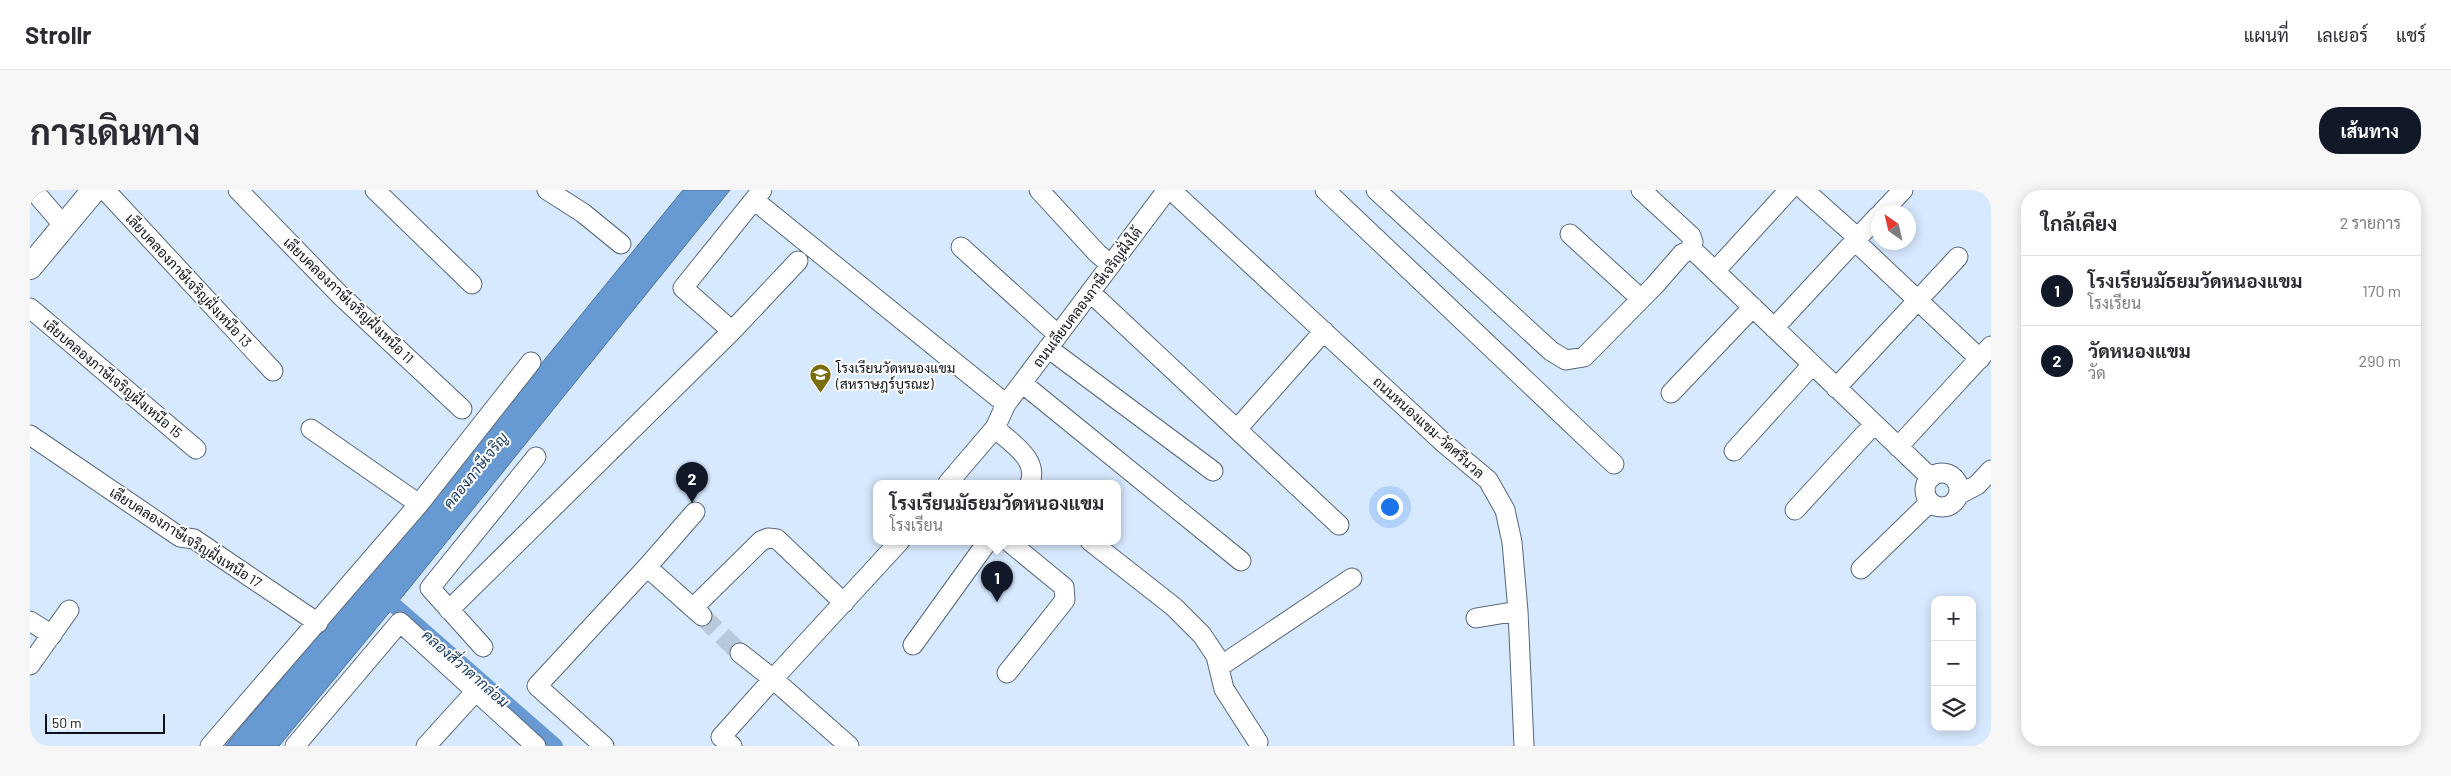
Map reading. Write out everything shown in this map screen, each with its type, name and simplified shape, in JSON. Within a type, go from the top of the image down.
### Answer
[{"type":"main road","points":[[30,267],[94,190]]},
{"type":"street","points":[[33,190],[64,226]]},
{"type":"street","name":"เลียบคลองภาษีเจริญฝั่งเหนือ 13","points":[[104,190],[273,370]]},
{"type":"street","name":"เลียบคลองภาษีเจริญฝั่งเหนือ 11","points":[[238,190],[340,295],[462,408]]},
{"type":"street","points":[[375,190],[472,284]]},
{"type":"street","points":[[547,190],[583,212],[621,244]]},
{"type":"street","points":[[1039,190],[1097,253],[1111,265]]},
{"type":"street","name":"ถนนเลียบคลองภาษีเจริญฝั่งใต้","points":[[951,480],[995,428],[1006,404],[1168,190]]},
{"type":"street","name":"ถนนหนองแขม-วัดศรีนวล","points":[[1171,190],[1445,444],[1488,480],[1505,510],[1512,542],[1518,611],[1524,746]]},
{"type":"street","points":[[1325,190],[1614,464]]},
{"type":"street","points":[[1376,190],[1550,351],[1566,360],[1584,357],[1682,254],[1690,250],[1693,242],[1690,236],[1641,190]]},
{"type":"street","points":[[1804,190],[1917,300],[1985,353],[1898,447]]},
{"type":"street","points":[[1889,205],[1903,190]]},
{"type":"street","points":[[1716,270],[1782,193]]},
{"type":"street","points":[[732,331],[683,288],[758,195],[1006,404]]},
{"type":"street","points":[[1774,328],[1871,224]]},
{"type":"street","points":[[1570,234],[1641,299]]},
{"type":"street","points":[[961,247],[1053,342],[1213,472]]},
{"type":"street","points":[[1690,250],[1716,270],[1812,365],[1931,478]]},
{"type":"street","points":[[1836,388],[1958,257]]},
{"type":"street","points":[[449,610],[732,331],[798,262]]},
{"type":"street","points":[[1090,292],[1339,525]]},
{"type":"street","points":[[1671,393],[1753,307]]},
{"type":"street","name":"เลียบคลองภาษีเจริญฝั่งเหนือ 15","points":[[30,308],[196,449]]},
{"type":"street","points":[[1237,430],[1324,331]]},
{"type":"street","points":[[210,746],[419,504],[531,362]]},
{"type":"street","points":[[1734,451],[1812,365]]},
{"type":"street","points":[[1022,383],[1241,561]]},
{"type":"street","points":[[1795,510],[1874,424]]},
{"type":"street","points":[[995,428],[1028,459],[1033,469],[1031,480]]},
{"type":"street","points":[[311,429],[419,504]]},
{"type":"street","name":"เลียบคลองภาษีเจริญฝั่งเหนือ 17","points":[[30,434],[180,537],[194,539],[318,623]]},
{"type":"street","points":[[482,647],[430,588],[536,457]]},
{"type":"street","points":[[1958,495],[1977,485],[1991,470]]},
{"type":"street","points":[[1942,474],[1948,475],[1957,483],[1958,495],[1954,503],[1946,507],[1937,506],[1930,502],[1925,490],[1931,478],[1942,474]]},
{"type":"street","points":[[1861,569],[1930,502]]},
{"type":"street","points":[[604,746],[537,686],[695,512]]},
{"type":"street","points":[[647,567],[698,612],[761,541],[768,538],[777,539],[844,603]]},
{"type":"street","points":[[722,743],[773,680],[896,545]]},
{"type":"street","points":[[913,645],[985,545]]},
{"type":"street","points":[[1007,673],[1065,600],[1064,587],[1013,545]]},
{"type":"street","points":[[1095,545],[1174,607],[1202,636],[1216,656],[1224,689],[1258,742]]},
{"type":"street","points":[[1219,667],[1352,578]]},
{"type":"street","points":[[30,665],[69,610]]},
{"type":"street","points":[[1476,618],[1518,611]]},
{"type":"street","points":[[30,621],[52,635]]},
{"type":"street","points":[[295,746],[400,622],[536,746]]},
{"type":"street","points":[[740,653],[849,746]]},
{"type":"street","points":[[426,746],[476,691]]},
{"type":"water","name":"คลองภาษีเจริญ","points":[[683,190],[730,190],[407,591],[279,746],[225,746],[377,565]]},
{"type":"waterway","name":"คลองสี่วาตากล่อม","points":[[379,592],[555,746]]},
{"type":"tunnel","points":[[702,616],[740,653]]},
{"type":"place","name":"โรงเรียนวัดหนองแขม (สหราษฎร์บูรณะ)","points":[[820,394]]},
{"type":"place","name":"วัดหนองแขม","points":[[692,503]]},
{"type":"place","name":"โรงเรียนมัธยมวัดหนองแขม","points":[[997,602]]}]
